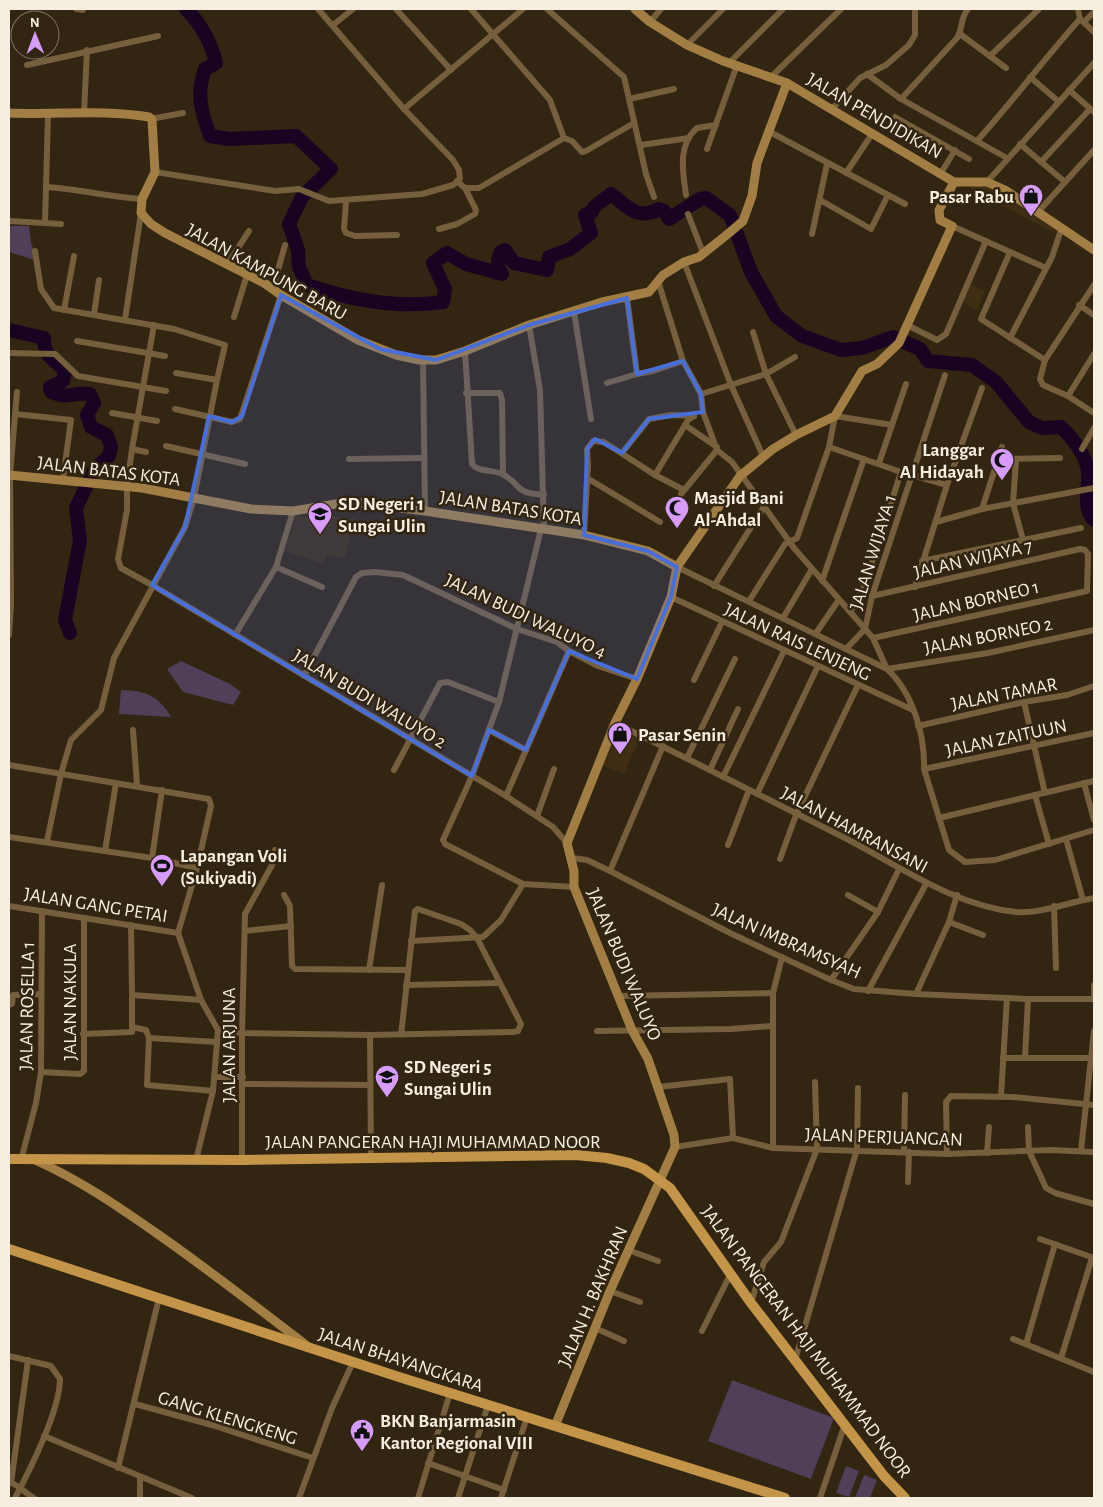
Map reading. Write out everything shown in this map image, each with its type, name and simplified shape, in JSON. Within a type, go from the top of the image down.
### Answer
[{"type":"main road","name":"JALAN PANGERAN HAJI MUHAMMAD NOOR","points":[[9,1160],[242,1160],[576,1155],[606,1158],[629,1163],[660,1179],[670,1188],[751,1303],[845,1422],[880,1470],[905,1498]]},
{"type":"main road","name":"JALAN BHAYANGKARA","points":[[9,1249],[527,1418],[785,1498]]},
{"type":"street","points":[[155,172],[275,191],[298,189],[329,201],[346,202],[438,191],[453,185],[460,179],[459,170],[453,160],[404,109],[318,9]]},
{"type":"street","points":[[332,24],[353,9]]},
{"type":"street","points":[[396,9],[451,70]]},
{"type":"street","points":[[471,9],[495,34],[550,100],[564,138],[572,141],[582,152],[634,123]]},
{"type":"street","points":[[404,109],[523,9]]},
{"type":"street","points":[[547,9],[624,77],[641,145],[646,174],[654,197]]},
{"type":"street","name":"JALAN PENDIDIKAN","points":[[635,9],[650,22],[687,45],[788,84],[954,182],[987,182],[1005,190],[1094,250]]},
{"type":"street","points":[[650,22],[661,9]]},
{"type":"street","points":[[687,45],[723,9]]},
{"type":"street","points":[[707,149],[734,64],[782,9]]},
{"type":"street","points":[[770,78],[840,9]]},
{"type":"street","points":[[832,109],[860,78],[886,65],[909,44],[915,35],[915,9]]},
{"type":"street","points":[[901,99],[960,34],[961,20],[968,9]]},
{"type":"street","points":[[990,56],[1039,9]]},
{"type":"street","points":[[1078,9],[1082,20],[1094,32]]},
{"type":"street","points":[[977,141],[1012,103],[1030,76],[1082,20],[1094,12]]},
{"type":"street","points":[[960,34],[1006,68]]},
{"type":"street","points":[[27,65],[87,50],[158,36]]},
{"type":"street","points":[[84,113],[87,50]]},
{"type":"street","points":[[987,182],[1094,63]]},
{"type":"street","points":[[867,74],[901,99],[1007,158]]},
{"type":"street","points":[[1030,76],[1058,101]]},
{"type":"street","points":[[788,84],[770,132],[905,204]]},
{"type":"street","points":[[629,100],[674,89]]},
{"type":"street","points":[[1041,162],[1092,110],[1069,90]]},
{"type":"street","points":[[9,113],[48,115],[84,113],[156,118],[183,113]]},
{"type":"street","points":[[45,223],[48,115]]},
{"type":"street","points":[[125,320],[142,199],[155,172],[152,120],[149,117]]},
{"type":"street","points":[[895,117],[969,159]]},
{"type":"street","points":[[686,195],[683,152],[689,138],[697,128],[716,125]]},
{"type":"street","name":"JALAN KAMPUNG BARU","points":[[141,213],[151,224],[165,233],[273,288],[281,295],[358,340],[396,354],[436,360],[465,351],[529,325],[649,292],[658,281],[684,262],[703,253],[743,220],[752,196],[757,163],[770,132]]},
{"type":"street","points":[[846,173],[872,134]]},
{"type":"street","points":[[465,188],[479,188],[489,183],[564,138]]},
{"type":"street","points":[[641,145],[689,138]]},
{"type":"street","points":[[1020,144],[1065,182]]},
{"type":"street","points":[[941,173],[954,150]]},
{"type":"street","points":[[1038,212],[1094,150]]},
{"type":"street","points":[[812,234],[827,164]]},
{"type":"street","points":[[439,229],[457,224],[475,214],[476,210],[465,188],[457,181]]},
{"type":"street","points":[[954,182],[939,210],[940,220],[1046,268]]},
{"type":"street","points":[[46,187],[80,189],[118,197],[142,199]]},
{"type":"street","points":[[820,200],[871,229],[888,195]]},
{"type":"street","points":[[346,202],[344,229],[346,233],[355,236],[397,235]]},
{"type":"street","points":[[688,214],[703,253]]},
{"type":"street","points":[[9,221],[61,224]]},
{"type":"street","points":[[749,601],[785,544],[797,538],[829,447],[835,416],[862,371],[877,364],[900,341],[952,226]]},
{"type":"street","points":[[1010,338],[1046,268],[1062,230]]},
{"type":"street","points":[[228,265],[249,231]]},
{"type":"street","points":[[908,325],[937,340],[946,334],[986,241]]},
{"type":"street","points":[[273,288],[285,245]]},
{"type":"street","points":[[35,251],[43,293],[52,307],[154,325],[226,345],[201,454],[194,498],[185,527],[114,658],[101,710],[74,736],[60,774],[47,841]]},
{"type":"street","points":[[1010,252],[981,319],[1045,360]]},
{"type":"street","points":[[64,310],[74,256]]},
{"type":"street","points":[[684,262],[731,384],[763,456]]},
{"type":"street","points":[[234,317],[247,275]]},
{"type":"street","points":[[94,314],[99,280]]},
{"type":"street","points":[[658,281],[683,361],[701,394],[703,412],[717,448]]},
{"type":"street","points":[[1094,285],[1079,305],[1045,360],[1040,382],[1094,412]]},
{"type":"street","points":[[175,409],[237,422],[242,416],[281,295]]},
{"type":"street","points":[[627,298],[637,374]]},
{"type":"street","points":[[1079,305],[1094,315]]},
{"type":"street","points":[[574,312],[591,419]]},
{"type":"street","points":[[127,486],[142,386],[154,325]]},
{"type":"street","points":[[529,325],[540,390],[544,495],[542,529],[499,702],[472,776],[444,837],[446,844],[524,884],[574,887]]},
{"type":"street","points":[[753,332],[766,374],[796,435]]},
{"type":"street","points":[[77,341],[166,356]]},
{"type":"street","points":[[465,351],[466,392],[472,464],[481,470],[503,474],[523,492],[544,495]]},
{"type":"street","points":[[9,353],[59,355],[78,376],[166,391]]},
{"type":"street","points":[[1068,396],[1094,354]]},
{"type":"street","points":[[701,394],[766,374],[795,357]]},
{"type":"street","points":[[423,359],[425,511]]},
{"type":"street","points":[[607,383],[683,361]]},
{"type":"street","points":[[176,373],[217,380]]},
{"type":"street","name":"JALAN WIJAYA 1","points":[[866,626],[872,596],[945,375]]},
{"type":"street","points":[[879,464],[906,384]]},
{"type":"street","points":[[915,587],[947,486],[982,388]]},
{"type":"street","points":[[9,632],[9,475],[17,392]]},
{"type":"street","points":[[466,392],[500,393],[502,400],[503,474]]},
{"type":"street","points":[[654,475],[685,425],[694,416],[703,412]]},
{"type":"street","points":[[112,413],[158,421]]},
{"type":"street","points":[[16,414],[70,419],[64,479]]},
{"type":"street","points":[[622,454],[649,418],[671,415],[694,416]]},
{"type":"street","points":[[567,844],[615,723],[637,679],[671,597],[677,567],[740,476],[763,456],[796,435],[835,416],[892,425]]},
{"type":"street","points":[[685,425],[717,448],[732,462],[740,476],[765,505],[790,542],[838,601],[866,626],[874,638],[887,668]]},
{"type":"street","points":[[1082,450],[1094,428]]},
{"type":"street","points":[[584,535],[587,449],[593,442],[604,442],[682,492],[717,448]]},
{"type":"street","points":[[166,446],[245,464]]},
{"type":"street","points":[[829,447],[947,486]]},
{"type":"street","points":[[982,509],[1002,448]]},
{"type":"street","points":[[132,449],[146,452]]},
{"type":"street","points":[[349,459],[424,458]]},
{"type":"street","points":[[997,459],[1060,458]]},
{"type":"street","points":[[822,581],[864,459]]},
{"type":"street","points":[[1016,460],[1014,503],[1023,540]]},
{"type":"street","points":[[850,612],[864,587],[901,472]]},
{"type":"street","name":"JALAN BATAS KOTA","points":[[9,475],[127,486],[251,508],[293,511],[350,502],[425,511],[584,535],[648,551],[714,586],[887,668],[901,681],[918,726],[924,756],[924,769],[949,850],[965,862],[995,860],[1094,830]]},
{"type":"street","points":[[587,478],[660,522]]},
{"type":"street","name":"JALAN BUDI WALUYO 2","points":[[127,486],[127,510],[119,565],[506,796],[553,827],[567,844]]},
{"type":"street","points":[[936,522],[982,509],[1084,488],[1094,488]]},
{"type":"street","points":[[714,586],[765,505]]},
{"type":"street","points":[[235,635],[276,567],[293,511]]},
{"type":"street","points":[[922,561],[1081,528]]},
{"type":"street","name":"JALAN WIJAYA 7","points":[[872,596],[1080,549],[1087,551],[1088,554],[1088,590],[1084,592]]},
{"type":"street","points":[[276,567],[322,587]]},
{"type":"street","points":[[783,618],[812,569]]},
{"type":"street","name":"JALAN BUDI WALUYO 4","points":[[304,676],[359,574],[375,572],[403,575],[517,629],[557,642],[569,651],[598,666],[637,679]]},
{"type":"street","name":"JALAN BORNEO 1","points":[[874,638],[1084,592]]},
{"type":"street","name":"JALAN RAIS LENJENG","points":[[671,597],[913,710]]},
{"type":"street","points":[[816,633],[838,601]]},
{"type":"street","points":[[694,680],[722,622]]},
{"type":"street","points":[[846,649],[866,626]]},
{"type":"street","name":"JALAN BORNEO 2","points":[[887,668],[988,653],[1094,630]]},
{"type":"street","points":[[723,777],[784,650]]},
{"type":"street","points":[[506,796],[569,651]]},
{"type":"street","points":[[687,758],[735,660]]},
{"type":"street","points":[[757,794],[818,666]]},
{"type":"street","points":[[394,770],[440,683],[448,682],[499,702]]},
{"type":"street","points":[[780,859],[796,815],[858,685]]},
{"type":"street","name":"JALAN TAMAR","points":[[918,726],[1024,702],[1067,695],[1094,686]]},
{"type":"street","points":[[1024,702],[1045,793]]},
{"type":"street","points":[[710,770],[738,709]]},
{"type":"street","name":"JALAN HAMRANSANI","points":[[615,723],[843,837],[926,884],[994,908],[1018,912],[1094,898]]},
{"type":"street","points":[[133,730],[137,786]]},
{"type":"street","points":[[489,730],[526,750]]},
{"type":"street","name":"JALAN ZAITUUN","points":[[924,769],[1094,733]]},
{"type":"street","points":[[610,871],[663,746]]},
{"type":"street","points":[[9,766],[206,797],[211,802],[197,868],[178,933],[201,1000],[218,1030],[213,1091],[196,1160]]},
{"type":"street","points":[[537,816],[554,769]]},
{"type":"street","points":[[939,818],[1094,781]]},
{"type":"street","points":[[105,851],[116,783]]},
{"type":"street","points":[[1084,783],[1094,820]]},
{"type":"street","points":[[152,858],[162,790]]},
{"type":"street","points":[[728,845],[749,790]]},
{"type":"street","points":[[1035,795],[1050,844]]},
{"type":"street","points":[[9,837],[47,841],[152,858],[197,868]]},
{"type":"street","points":[[1066,839],[1083,900]]},
{"type":"street","name":"JALAN BUDI WALUYO","points":[[567,844],[572,858],[574,887],[632,1030],[648,1059],[674,1136],[675,1146]]},
{"type":"street","name":"JALAN ARJUNA","points":[[242,1160],[242,1033],[245,914],[272,866],[275,850]]},
{"type":"street","name":"JALAN IMBRAMSYAH","points":[[572,858],[580,858],[610,871],[732,934],[831,980],[868,991],[1028,999],[1094,998]]},
{"type":"street","points":[[831,980],[878,912],[899,869]]},
{"type":"street","points":[[411,941],[477,938],[487,934],[501,920],[524,884]]},
{"type":"street","points":[[868,991],[926,884]]},
{"type":"street","points":[[369,970],[382,885]]},
{"type":"street","points":[[284,895],[290,906],[292,966],[295,969],[408,970]]},
{"type":"street","points":[[848,895],[878,912]]},
{"type":"street","points":[[916,994],[949,922],[957,895]]},
{"type":"street","name":"JALAN GANG PETAI","points":[[9,906],[178,933]]},
{"type":"street","points":[[1054,906],[1056,968]]},
{"type":"street","points":[[218,1030],[242,1033],[370,1036],[401,1035],[518,1031],[521,1024],[477,938],[461,924],[418,909],[415,911],[401,1035]]},
{"type":"street","name":"JALAN ROSELLA 1","points":[[21,1160],[36,1103],[41,1072],[42,911]]},
{"type":"street","name":"JALAN NAKULA","points":[[41,1072],[83,1074],[84,918]]},
{"type":"street","points":[[949,922],[983,935]]},
{"type":"street","points":[[83,1034],[131,1033],[131,925]]},
{"type":"street","points":[[246,931],[291,926]]},
{"type":"street","points":[[774,1148],[773,993],[782,957]]},
{"type":"street","points":[[406,985],[500,983]]},
{"type":"street","points":[[1094,985],[1094,998]]},
{"type":"street","points":[[618,996],[773,993]]},
{"type":"street","points":[[9,1005],[12,1004],[13,994],[40,994]]},
{"type":"street","points":[[132,995],[201,1000]]},
{"type":"street","points":[[1001,1096],[1007,998]]},
{"type":"street","points":[[1025,1058],[1028,999]]},
{"type":"street","points":[[597,1031],[731,1029],[772,1026]]},
{"type":"street","points":[[132,1027],[146,1030],[148,1038],[147,1085],[213,1091]]},
{"type":"street","points":[[1081,1150],[1093,1058],[1094,1031]]},
{"type":"street","points":[[370,1036],[371,1158]]},
{"type":"street","points":[[148,1038],[217,1042]]},
{"type":"street","points":[[1003,1058],[1093,1058]]},
{"type":"street","points":[[214,1077],[243,1081],[370,1085]]},
{"type":"street","points":[[658,1087],[730,1079],[733,1138]]},
{"type":"street","points":[[751,1303],[764,1262],[781,1242],[817,1148],[815,1082]]},
{"type":"street","points":[[795,1360],[856,1149],[858,1088]]},
{"type":"street","points":[[905,1095],[908,1182]]},
{"type":"street","points":[[947,1154],[948,1098],[1001,1096],[1094,1105]]},
{"type":"street","points":[[987,1154],[989,1127]]},
{"type":"street","points":[[1028,1127],[1029,1151],[1044,1185],[1050,1191],[1094,1204]]},
{"type":"street","name":"JALAN PERJUANGAN","points":[[675,1146],[733,1138],[774,1148],[856,1149],[947,1154],[1081,1150],[1094,1152]]},
{"type":"street","points":[[660,1179],[675,1146]]},
{"type":"street","points":[[67,1174],[68,1164],[72,1159]]},
{"type":"street","points":[[35,1160],[67,1174],[100,1193],[208,1270],[309,1348]]},
{"type":"street","name":"JALAN H. BAKHRAN","points":[[555,1426],[610,1290],[660,1179]]},
{"type":"street","points":[[1040,1238],[1093,1258],[1061,1358]]},
{"type":"street","points":[[1026,1344],[1055,1244]]},
{"type":"street","points":[[628,1250],[658,1261]]},
{"type":"street","points":[[702,1332],[731,1273]]},
{"type":"street","points":[[610,1290],[640,1302]]},
{"type":"street","points":[[118,1468],[160,1298]]},
{"type":"street","points":[[258,1331],[270,1330],[272,1326],[270,1317]]},
{"type":"street","points":[[595,1328],[624,1341]]},
{"type":"street","points":[[1013,1338],[1093,1369]]},
{"type":"street","points":[[9,1356],[51,1366],[60,1376],[60,1387],[44,1436],[15,1498]]},
{"type":"street","points":[[28,1360],[10,1483],[34,1498]]},
{"type":"street","points":[[299,1498],[332,1408],[353,1362]]},
{"type":"street","points":[[418,1498],[450,1393]]},
{"type":"street","name":"GANG KLENGKENG","points":[[135,1404],[212,1425],[313,1458]]},
{"type":"street","points":[[458,1498],[488,1405]]},
{"type":"street","points":[[501,1498],[527,1418]]},
{"type":"street","points":[[820,1498],[845,1422]]},
{"type":"street","points":[[44,1436],[192,1498]]},
{"type":"street","points":[[428,1463],[504,1490]]},
{"type":"street","points":[[140,1477],[140,1498]]},
{"type":"highlighted area","points":[[281,295],[380,349],[436,360],[529,325],[627,298],[637,374],[683,361],[701,394],[703,412],[649,419],[622,453],[595,439],[587,449],[584,535],[648,551],[672,562],[677,567],[671,597],[637,679],[569,651],[526,750],[489,730],[472,776],[152,585],[185,527],[209,416],[232,422],[242,416]]},
{"type":"shaded area","name":"Pasar Rabu","points":[[974,184],[983,185],[1003,193],[1056,230],[1054,233],[971,189]]},
{"type":"shaded area","points":[[9,226],[29,226],[31,243],[38,261],[9,252]]},
{"type":"shaded area","points":[[969,283],[985,291],[977,310],[961,301]]},
{"type":"shaded area","name":"SD Negeri 1 Sungai Ulin","points":[[316,513],[354,519],[345,558],[326,555],[324,564],[285,551],[296,515],[312,518]]},
{"type":"shaded area","points":[[181,661],[230,684],[241,692],[233,705],[183,692],[167,669]]},
{"type":"shaded area","points":[[121,690],[144,693],[156,699],[171,717],[119,714]]},
{"type":"shaded area","name":"Pasar Senin","points":[[633,735],[640,738],[624,774],[602,765],[613,738],[629,744]]},
{"type":"shaded area","points":[[732,1380],[834,1418],[811,1479],[708,1441]]},
{"type":"shaded area","points":[[846,1466],[859,1471],[849,1497],[836,1493]]},
{"type":"shaded area","points":[[864,1475],[877,1480],[870,1498],[855,1498]]},
{"type":"waterway","points":[[186,9],[205,34],[216,63],[205,69],[200,95],[202,110],[210,136],[229,139],[296,136],[331,169],[302,197],[289,224],[298,250],[299,267],[307,285],[340,295],[374,302],[391,304],[443,302],[445,289],[433,263],[447,253],[466,264],[502,274],[498,261],[501,252],[505,250],[514,263],[547,270],[549,257],[570,249],[591,233],[585,215],[592,212],[594,207],[611,194],[633,211],[645,214],[659,209],[664,211],[669,219],[700,199],[706,198],[730,215],[751,272],[776,316],[802,336],[841,350],[862,348],[893,337],[920,349],[928,361],[972,365],[996,382],[1029,422],[1042,428],[1061,427],[1077,445],[1087,466],[1087,501],[1090,514],[1094,520]]},
{"type":"waterway","points":[[9,330],[44,338],[48,355],[65,372],[63,381],[50,387],[51,392],[62,395],[90,394],[94,403],[87,415],[91,427],[107,435],[111,447],[109,456],[94,470],[76,508],[80,540],[65,620],[70,633]]},
{"type":"place","name":"Pasar Rabu","points":[[1031,217]]},
{"type":"place","name":"Langgar Al Hidayah","points":[[1002,481]]},
{"type":"place","name":"Masjid Bani Al-Ahdal","points":[[677,529]]},
{"type":"place","name":"SD Negeri 1 Sungai Ulin","points":[[320,535]]},
{"type":"place","name":"Pasar Senin","points":[[620,755]]},
{"type":"place","name":"Lapangan Voli (Sukiyadi)","points":[[162,887]]},
{"type":"place","name":"SD Negeri 5 Sungai Ulin","points":[[387,1098]]},
{"type":"place","name":"BKN Banjarmasin Kantor Regional VIII","points":[[362,1452]]}]
